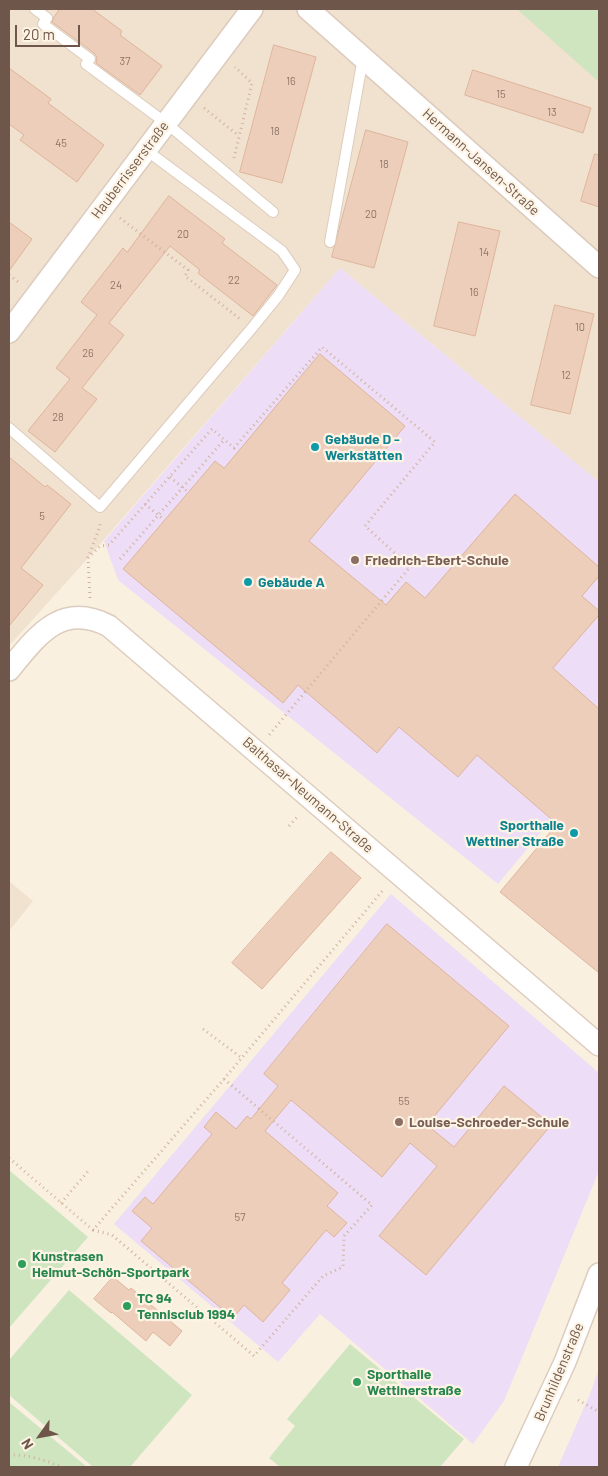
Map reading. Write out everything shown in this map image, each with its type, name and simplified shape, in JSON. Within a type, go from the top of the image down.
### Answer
[{"type":"street","name":"Hauberrisserstraße","points":[[9,332],[252,9]]},
{"type":"street","name":"Hermann-Jansen-Straße","points":[[308,9],[599,267]]},
{"type":"street","name":"Balthasar-Neumann-Straße","points":[[9,670],[35,639],[56,622],[73,618],[91,619],[109,626],[599,1045]]},
{"type":"street","name":"Brunhildenstraße","points":[[516,1467],[565,1362],[599,1274]]},
{"type":"lane","points":[[35,9],[47,18],[43,24],[90,59],[86,64],[166,123],[273,212]]},
{"type":"lane","points":[[330,242],[363,58]]},
{"type":"lane","points":[[9,428],[100,507],[252,328],[278,296],[295,270],[282,251],[146,150]]},
{"type":"path","points":[[219,52],[252,83],[229,176]]},
{"type":"path","points":[[187,95],[239,136]]},
{"type":"path","points":[[103,206],[188,270],[186,276],[252,328]]},
{"type":"path","points":[[88,558],[100,546],[109,545],[212,429],[234,448],[322,347],[435,442],[365,526],[410,567],[256,751]]},
{"type":"path","points":[[120,558],[224,440]]},
{"type":"path","points":[[170,477],[188,492]]},
{"type":"path","points":[[145,504],[164,520]]},
{"type":"path","points":[[91,619],[88,558],[100,526],[100,507]]},
{"type":"path","points":[[330,655],[334,658]]},
{"type":"path","points":[[289,826],[304,810]]},
{"type":"path","points":[[94,1230],[398,873]]},
{"type":"path","points":[[203,1029],[242,1058]]},
{"type":"path","points":[[9,1158],[94,1230],[112,1235],[254,1356],[323,1276],[344,1267],[344,1236],[372,1205],[224,1079]]},
{"type":"path","points":[[61,1203],[90,1169]]},
{"type":"path","points":[[578,1400],[599,1412]]},
{"type":"path","points":[[9,1455],[16,1454],[61,1467]]},
{"type":"shaded area","points":[[9,9],[599,9],[599,482],[340,268],[9,646]]},
{"type":"shaded area","name":"Friedrich-Ebert-Schule","points":[[340,268],[599,482],[599,762],[498,884],[118,580],[104,541]]},
{"type":"shaded area","points":[[9,881],[33,901],[9,931]]},
{"type":"shaded area","name":"Louise-Schroeder-Schule","points":[[391,894],[599,1073],[599,1171],[504,1401],[473,1444],[320,1314],[278,1362],[114,1224]]},
{"type":"shaded area","points":[[599,1368],[599,1467],[558,1467],[592,1389]]},
{"type":"green space","points":[[517,9],[599,9],[599,82]]},
{"type":"green space","points":[[9,1170],[88,1237],[9,1328]]},
{"type":"green space","points":[[69,1290],[192,1395],[130,1467],[93,1467],[9,1395],[9,1360]]},
{"type":"green space","name":"Sporthalle Wettinerstraße","points":[[350,1344],[464,1439],[440,1467],[280,1467],[269,1458],[295,1426],[287,1419]]},
{"type":"green space","points":[[9,1402],[87,1467],[9,1467]]},
{"type":"building","points":[[60,9],[92,9],[122,31],[120,35],[162,66],[140,95],[96,63],[97,57],[94,53],[52,22]]},
{"type":"building","points":[[274,45],[316,57],[282,183],[240,172]]},
{"type":"building","points":[[9,68],[51,99],[48,103],[104,145],[77,182],[20,140],[24,135],[9,124]]},
{"type":"building","points":[[473,70],[591,108],[583,133],[465,95]]},
{"type":"building","points":[[366,130],[408,142],[374,268],[332,257]]},
{"type":"building","points":[[595,154],[599,155],[599,207],[581,201]]},
{"type":"building","points":[[169,196],[225,239],[222,243],[277,285],[253,316],[198,273],[200,270],[170,246],[109,323],[124,335],[82,388],[97,399],[55,452],[28,431],[70,379],[56,368],[97,315],[81,302],[123,248],[127,252]]},
{"type":"building","points":[[9,222],[32,239],[9,271]]},
{"type":"building","points":[[459,222],[500,231],[475,336],[434,326]]},
{"type":"building","points":[[555,305],[594,314],[570,414],[531,405]]},
{"type":"building","points":[[320,354],[405,426],[309,541],[386,605],[406,582],[425,598],[515,494],[599,567],[599,576],[582,596],[599,611],[599,615],[553,668],[599,709],[599,973],[500,892],[557,824],[477,755],[458,777],[399,727],[377,753],[298,685],[283,703],[123,569],[215,461],[224,468]]},
{"type":"building","points":[[9,457],[45,487],[47,485],[71,504],[21,568],[43,585],[9,626]]},
{"type":"building","points":[[331,852],[361,878],[262,989],[232,963]]},
{"type":"building","points":[[387,924],[509,1026],[427,1125],[454,1147],[504,1086],[551,1125],[426,1275],[379,1236],[437,1166],[410,1143],[382,1177],[291,1100],[265,1131],[338,1193],[327,1206],[347,1223],[334,1237],[326,1230],[282,1283],[290,1290],[263,1322],[244,1305],[233,1318],[141,1241],[152,1228],[132,1211],[145,1197],[153,1204],[212,1134],[204,1127],[216,1112],[236,1129],[247,1116],[251,1119],[278,1086],[264,1074]]},
{"type":"building","name":"TC 94 Tennisclub 1994","points":[[113,1277],[129,1290],[131,1288],[182,1331],[170,1346],[153,1332],[146,1341],[94,1299]]},
{"type":"place","name":"Gebäude D - Werkstätten","points":[[315,447]]},
{"type":"place","name":"Friedrich-Ebert-Schule","points":[[355,560]]},
{"type":"place","name":"Gebäude A","points":[[248,582]]},
{"type":"place","name":"Sporthalle Wettiner Straße","points":[[574,833]]},
{"type":"place","name":"Louise-Schroeder-Schule","points":[[399,1122]]},
{"type":"place","name":"Kunstrasen Helmut-Schön-Sportpark","points":[[22,1264]]},
{"type":"place","name":"TC 94 Tennisclub 1994","points":[[127,1306]]},
{"type":"place","name":"Sporthalle Wettinerstraße","points":[[357,1382]]}]
